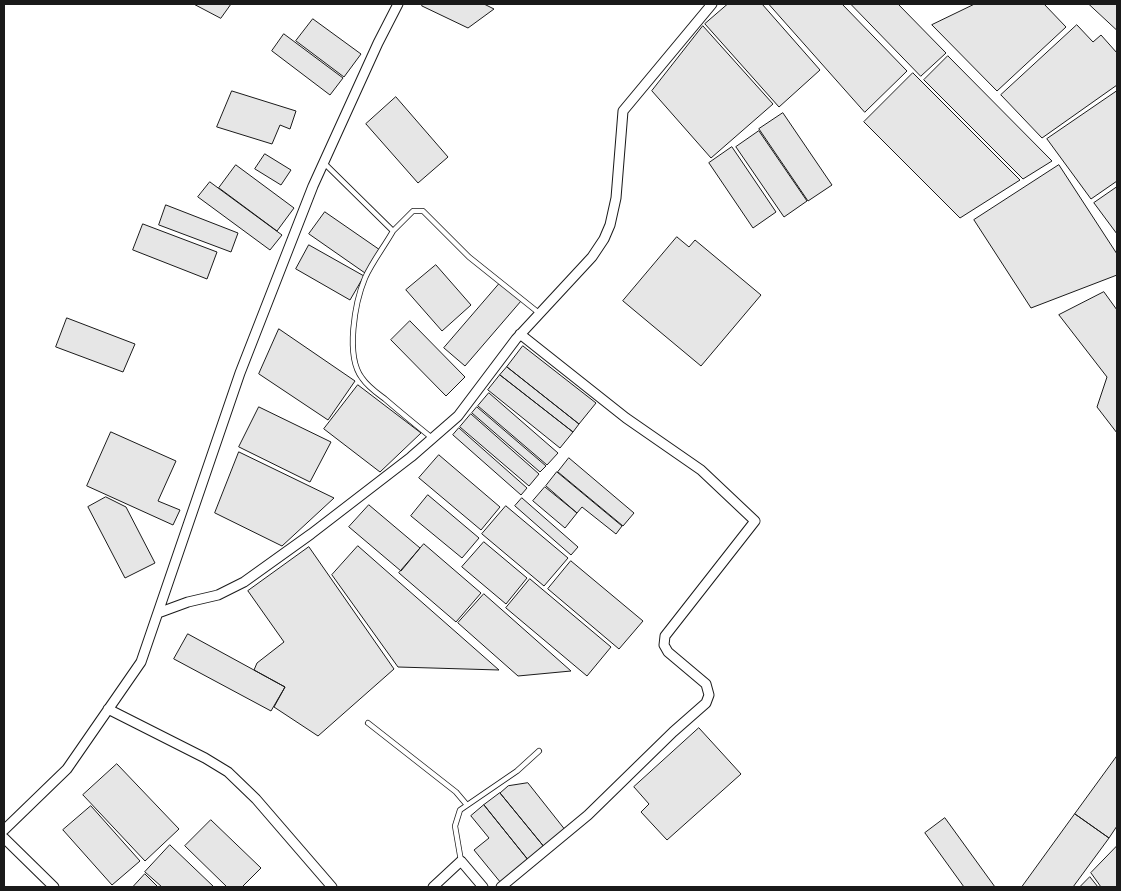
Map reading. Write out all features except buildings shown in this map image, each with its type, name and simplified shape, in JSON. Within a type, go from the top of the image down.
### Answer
[{"type":"street","points":[[4,830],[67,769],[141,662],[240,373],[323,162],[398,4]]},
{"type":"street","points":[[158,613],[188,602],[218,595],[244,582],[311,534],[411,457],[458,416],[520,334],[592,257],[610,226],[616,198],[623,111],[712,4]]},
{"type":"street","points":[[501,887],[588,815],[673,732],[706,703],[709,695],[706,684],[668,652],[664,644],[665,636],[755,521],[701,470],[626,418],[520,334]]},
{"type":"street","points":[[108,709],[205,758],[228,772],[256,799],[332,887]]},
{"type":"street","points":[[4,838],[54,887]]},
{"type":"street","points":[[433,887],[461,861],[483,887]]},
{"type":"lane","points":[[323,162],[393,232]]},
{"type":"lane","points":[[432,438],[367,384],[358,372],[353,356],[358,295],[366,276],[393,232],[413,211],[422,211],[468,257],[540,312]]},
{"type":"lane","points":[[368,723],[456,792],[466,804]]},
{"type":"lane","points":[[461,861],[455,826],[460,810],[466,804],[518,771],[539,751]]}]
